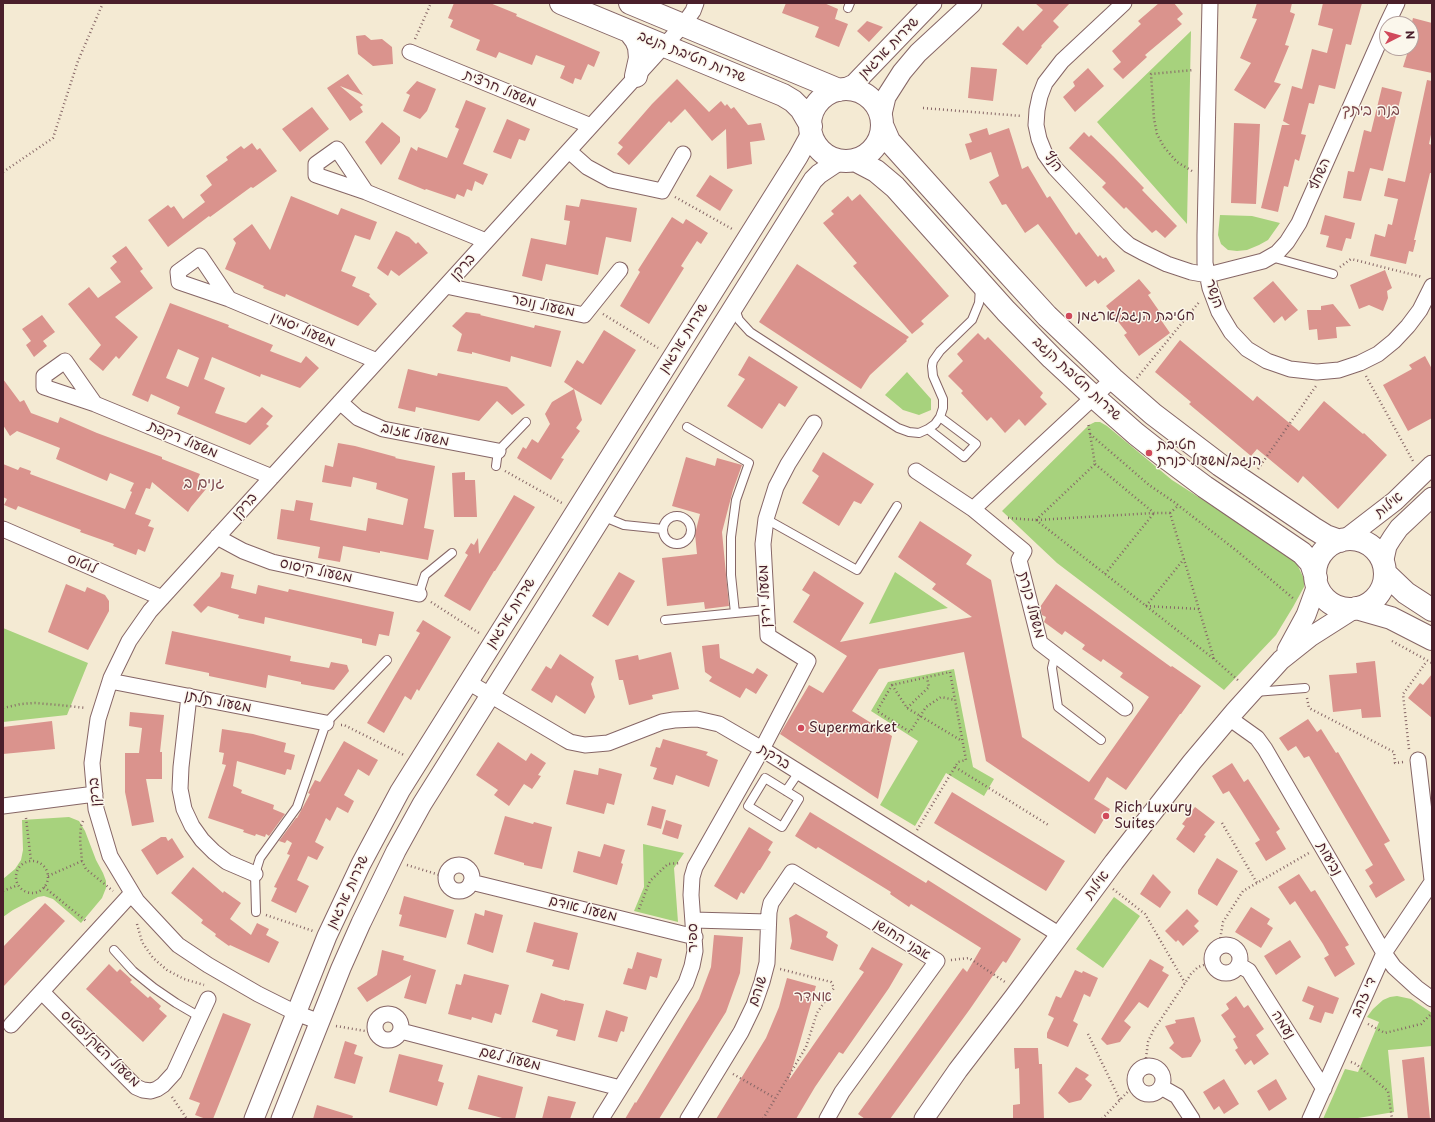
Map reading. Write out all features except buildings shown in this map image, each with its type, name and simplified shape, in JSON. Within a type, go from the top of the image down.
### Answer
[{"type":"main road","name":"שדרות חטיבת הנגב","points":[[561,3],[783,95],[793,101],[802,110],[811,127]]},
{"type":"main road","name":"שדרות חטיבת הנגב","points":[[630,3],[841,90]]},
{"type":"main road","points":[[630,32],[639,47],[640,58],[636,76]]},
{"type":"main road","points":[[841,90],[857,91],[869,97],[878,108],[882,121],[881,136],[874,148],[864,157],[847,160],[830,157],[819,148],[815,142],[811,127],[812,115],[819,102],[829,94],[841,90]]},
{"type":"main road","name":"שדרות חטיבת הנגב","points":[[882,121],[889,141],[1005,270],[1047,316],[1120,385],[1185,439],[1248,484],[1312,528],[1326,536],[1341,541]]},
{"type":"main road","name":"שדרות חטיבת הנגב","points":[[847,160],[876,171],[895,187],[1089,401],[1136,434],[1205,487],[1302,553],[1310,563],[1317,581]]},
{"type":"main road","points":[[1432,610],[1406,593],[1384,568],[1377,552],[1366,543],[1354,540],[1341,541],[1328,548],[1320,558],[1316,571],[1317,581],[1320,591],[1328,601],[1340,607],[1355,609],[1391,618],[1432,639]]},
{"type":"main road","points":[[1355,609],[1367,605],[1377,596],[1383,584],[1384,568]]},
{"type":"street","name":"ברקן","points":[[320,1022],[296,1013],[240,984],[178,945],[137,901],[132,893],[110,856],[96,809],[92,763],[98,719],[110,681],[129,641],[150,611],[683,25],[693,11],[696,3]]},
{"type":"street","name":"שדרות ארגמן","points":[[841,90],[854,84],[932,3]]},
{"type":"street","name":"שדרות ארגמן","points":[[882,121],[884,105],[890,90],[909,63],[972,3]]},
{"type":"street","name":"הנץ","points":[[1124,3],[1053,71],[1040,96],[1036,118],[1039,139],[1045,154],[1055,168],[1129,245],[1154,259],[1180,269],[1208,275]]},
{"type":"street","name":"הנשר","points":[[1210,3],[1204,235],[1205,263],[1210,288],[1219,312],[1231,332],[1247,349],[1267,361],[1290,369],[1317,372],[1339,370],[1360,363],[1378,354],[1394,341],[1420,310],[1428,282]]},
{"type":"street","name":"השחף","points":[[1390,16],[1396,3]]},
{"type":"street","name":"השחף","points":[[1208,275],[1256,263],[1270,257],[1287,242],[1295,230],[1379,42]]},
{"type":"street","name":"משעול חרצית","points":[[410,52],[591,126]]},
{"type":"street","name":"שדרות ארגמן","points":[[254,1119],[327,936],[374,839],[418,762],[798,157],[809,137],[811,127]]},
{"type":"street","points":[[569,151],[587,167],[611,180],[662,190],[683,154]]},
{"type":"street","name":"שדרות ארגמן","points":[[281,1119],[353,940],[391,861],[435,782],[813,180],[827,168],[847,160]]},
{"type":"street","points":[[366,192],[486,241]]},
{"type":"street","name":"משעול נופר","points":[[446,286],[584,315],[620,270]]},
{"type":"street","name":"משעול יסמין","points":[[229,299],[377,361]]},
{"type":"street","points":[[978,513],[1089,401],[1120,385]]},
{"type":"street","name":"משעול אזוב","points":[[340,402],[348,411],[358,418],[383,430],[497,459]]},
{"type":"street","name":"משעול רקפת","points":[[95,404],[272,477]]},
{"type":"street","name":"משעול ירדן","points":[[762,749],[808,661],[768,636],[763,559],[766,519],[776,487],[788,464],[814,423]]},
{"type":"street","name":"אילות","points":[[1341,541],[1386,508],[1426,470]]},
{"type":"street","name":"משעול כנרת","points":[[916,471],[978,513],[1024,551],[1019,560],[1040,644],[1125,708]]},
{"type":"street","name":"אילות","points":[[1384,568],[1387,546],[1392,538],[1400,528],[1432,497]]},
{"type":"street","name":"לוטוס","points":[[3,529],[162,598]]},
{"type":"street","name":"משעול קיסוס","points":[[217,537],[236,548],[272,562],[419,594]]},
{"type":"street","name":"אילות","points":[[1281,660],[1297,634],[1308,611],[1317,581]]},
{"type":"street","name":"אילות","points":[[924,1119],[958,1070],[1019,991],[1101,880],[1229,718],[1281,660],[1310,637],[1355,609]]},
{"type":"street","name":"משעול תלתן","points":[[110,681],[326,723]]},
{"type":"street","name":"ברקת","points":[[468,682],[570,742],[585,745],[600,745],[662,722],[674,720],[696,719],[719,724],[762,749],[1060,935]]},
{"type":"street","points":[[189,696],[180,789],[184,808],[192,826],[202,840],[214,852],[227,862],[255,874]]},
{"type":"street","name":"נביעות","points":[[1229,718],[1257,738],[1265,749],[1384,953],[1394,967],[1404,978],[1432,999]]},
{"type":"street","name":"ספיר","points":[[601,1119],[686,982],[693,959],[695,937],[691,889],[692,877],[697,862],[762,749]]},
{"type":"street","name":"די זהב","points":[[1310,1119],[1384,953],[1432,881],[1415,761]]},
{"type":"street","points":[[3,806],[95,794]]},
{"type":"street","name":"אבני החושן","points":[[768,922],[772,903],[792,872],[937,961],[842,1092],[827,1119]]},
{"type":"street","name":"משעול אודם","points":[[446,877],[449,886],[455,890],[460,891],[465,889],[471,882],[695,937]]},
{"type":"street","points":[[11,1025],[132,893]]},
{"type":"street","points":[[693,920],[768,922]]},
{"type":"street","name":"שוהם","points":[[688,1119],[741,1032],[754,1005],[766,966],[768,922]]},
{"type":"street","points":[[1228,944],[1235,947],[1239,952],[1239,965],[1233,971],[1225,973],[1217,970],[1212,962],[1212,954],[1219,946],[1228,944]]},
{"type":"street","name":"נעמה","points":[[1239,965],[1249,971],[1324,1089]]},
{"type":"street","name":"משעול האקליפטוס","points":[[42,992],[136,1087],[151,1091],[163,1085],[174,1073],[208,999]]},
{"type":"street","points":[[387,1015],[394,1016],[398,1019],[400,1023],[400,1031],[397,1037],[390,1040],[382,1038],[377,1033],[376,1026],[380,1017],[387,1015]]},
{"type":"street","name":"משעול לשם","points":[[400,1031],[620,1088]]},
{"type":"street","points":[[1145,1066],[1153,1066],[1160,1071],[1163,1078],[1161,1087],[1155,1093],[1147,1094],[1140,1091],[1135,1084],[1134,1078],[1136,1073],[1140,1068],[1145,1066]]},
{"type":"street","points":[[1161,1087],[1177,1096],[1192,1119]]},
{"type":"lane","points":[[1270,257],[1333,274]]},
{"type":"lane","points":[[735,306],[739,320],[750,332],[898,428],[909,432],[919,433],[935,424],[940,417],[943,408],[943,399],[933,376],[933,361],[940,351],[967,326],[975,315],[979,303],[980,292],[975,276]]},
{"type":"lane","points":[[928,429],[964,457],[976,444],[940,417]]},
{"type":"lane","points":[[497,459],[526,422]]},
{"type":"lane","points":[[687,427],[749,463],[736,500],[731,537],[731,575],[735,613]]},
{"type":"lane","points":[[766,519],[857,570],[897,506]]},
{"type":"lane","points":[[602,516],[624,525],[663,529]]},
{"type":"lane","points":[[419,594],[425,575],[452,553]]},
{"type":"lane","points":[[665,620],[766,610]]},
{"type":"lane","points":[[1055,655],[1052,668],[1058,707],[1101,740]]},
{"type":"lane","points":[[256,912],[255,874],[260,858],[297,807],[326,723],[387,660]]},
{"type":"lane","points":[[1252,692],[1305,688]]},
{"type":"lane","points":[[786,791],[799,772]]},
{"type":"lane","points":[[765,778],[786,791],[799,799],[782,827],[748,806],[765,778]]},
{"type":"lane","points":[[114,950],[133,971],[154,988],[200,1017]]},
{"type":"path","points":[[3,172],[53,138],[78,61],[103,3]]},
{"type":"path","points":[[410,52],[431,3]]},
{"type":"path","points":[[1206,177],[1184,168],[1177,162],[1164,147],[1157,134],[1154,119],[1151,74],[1208,68]]},
{"type":"path","points":[[923,108],[1036,118]]},
{"type":"path","points":[[662,190],[747,237]]},
{"type":"path","points":[[1333,274],[1351,259],[1428,282]]},
{"type":"path","points":[[1120,385],[1199,302]]},
{"type":"path","points":[[591,307],[672,357]]},
{"type":"path","points":[[1360,363],[1426,470]]},
{"type":"path","points":[[1248,484],[1326,371]]},
{"type":"path","points":[[1089,401],[1090,434],[1096,464],[1154,513]]},
{"type":"path","points":[[1090,434],[1149,485],[1179,505],[1237,551],[1308,611]]},
{"type":"path","points":[[497,459],[576,510]]},
{"type":"path","points":[[1036,520],[1096,464]]},
{"type":"path","points":[[978,513],[1036,520],[1170,513],[1179,505]]},
{"type":"path","points":[[1105,574],[1154,513]]},
{"type":"path","points":[[1170,513],[1214,660]]},
{"type":"path","points":[[1036,520],[1214,660],[1252,692]]},
{"type":"path","points":[[1146,606],[1184,558]]},
{"type":"path","points":[[419,594],[493,642]]},
{"type":"path","points":[[1146,606],[1199,609]]},
{"type":"path","points":[[1305,688],[1309,708],[1394,752],[1395,763],[1415,761],[1403,694],[1428,661]]},
{"type":"path","points":[[910,842],[955,766],[958,762],[966,760],[950,672],[892,686],[877,711],[910,732],[926,707],[941,697],[955,700]]},
{"type":"path","points":[[907,708],[929,687],[927,678]]},
{"type":"path","points":[[892,686],[907,708],[921,715],[962,741]]},
{"type":"path","points":[[3,708],[34,703],[101,710]]},
{"type":"path","points":[[326,723],[344,725],[418,762]]},
{"type":"path","points":[[955,766],[1050,826]]},
{"type":"path","points":[[24,803],[31,861]]},
{"type":"path","points":[[1222,823],[1258,883]]},
{"type":"path","points":[[1219,946],[1223,922],[1243,891],[1321,846]]},
{"type":"path","points":[[48,876],[82,860]]},
{"type":"path","points":[[31,861],[42,865],[48,876],[44,887],[40,891],[31,893],[22,890],[16,879],[18,870],[22,865],[31,861]]},
{"type":"path","points":[[391,861],[446,877]]},
{"type":"path","points":[[634,922],[650,881],[668,864],[697,862]]},
{"type":"path","points":[[1101,880],[1145,914],[1185,983]]},
{"type":"path","points":[[3,891],[18,885]]},
{"type":"path","points":[[44,887],[98,930]]},
{"type":"path","points":[[256,912],[327,936]]},
{"type":"path","points":[[937,961],[969,958],[1019,991]]},
{"type":"path","points":[[1145,1066],[1148,1042],[1152,1031],[1191,974],[1198,968],[1212,962]]},
{"type":"path","points":[[763,1119],[806,1047],[818,1013],[834,988],[831,982],[766,966]]},
{"type":"path","points":[[1355,1016],[1385,1033],[1421,1024],[1432,1012]]},
{"type":"path","points":[[320,1022],[364,1032],[377,1033]]},
{"type":"path","points":[[1088,1034],[1120,1100]]},
{"type":"path","points":[[1336,1058],[1356,1064],[1388,1091],[1392,1119]]},
{"type":"path","points":[[720,1067],[775,1098]]},
{"type":"path","points":[[1102,1119],[1135,1084]]},
{"type":"path","points":[[163,1085],[187,1119]]},
{"type":"green space","points":[[1191,31],[1187,224],[1097,122]]},
{"type":"green space","points":[[1220,215],[1252,216],[1280,223],[1268,240],[1259,245],[1247,250],[1228,250],[1221,244],[1218,235]]},
{"type":"green space","points":[[907,372],[931,399],[931,410],[919,415],[903,410],[885,395]]},
{"type":"green space","points":[[1095,422],[1100,422],[1107,426],[1172,480],[1287,554],[1297,564],[1304,579],[1304,587],[1293,607],[1276,635],[1224,690],[1057,563],[1002,511],[1089,425]]},
{"type":"green space","points":[[895,572],[948,608],[869,624]]},
{"type":"green space","points":[[3,628],[88,663],[67,715],[3,722]]},
{"type":"green space","points":[[954,669],[973,767],[994,779],[984,796],[946,773],[915,826],[880,805],[918,741],[871,711],[888,682]]},
{"type":"green space","points":[[69,817],[79,821],[85,831],[96,860],[103,873],[106,881],[106,888],[102,898],[81,923],[53,899],[44,896],[38,897],[3,917],[3,879],[15,869],[21,860],[23,850],[22,820]]},
{"type":"green space","points":[[643,844],[684,853],[674,868],[678,922],[634,911],[644,887]]},
{"type":"green space","points":[[1114,897],[1140,916],[1103,968],[1076,949]]},
{"type":"green space","points":[[1397,996],[1411,999],[1432,1013],[1432,1046],[1388,1050],[1394,1112],[1352,1119],[1323,1119],[1345,1069],[1358,1072],[1379,1022],[1367,1017],[1383,1000]]},
{"type":"place","name":"חטיבת הנגב/ארגמן","points":[[1069,316]]},
{"type":"place","name":"חטיבת הנגב/משעול כנרת","points":[[1149,453]]},
{"type":"place","name":"Supermarket","points":[[801,728]]},
{"type":"place","name":"Rich Luxury Suites","points":[[1106,816]]},
{"type":"district","name":"בנה ביתך","points":[[1371,111]]},
{"type":"district","name":"גנים ב","points":[[204,484]]},
{"type":"district","name":"אמדר","points":[[813,997]]}]
